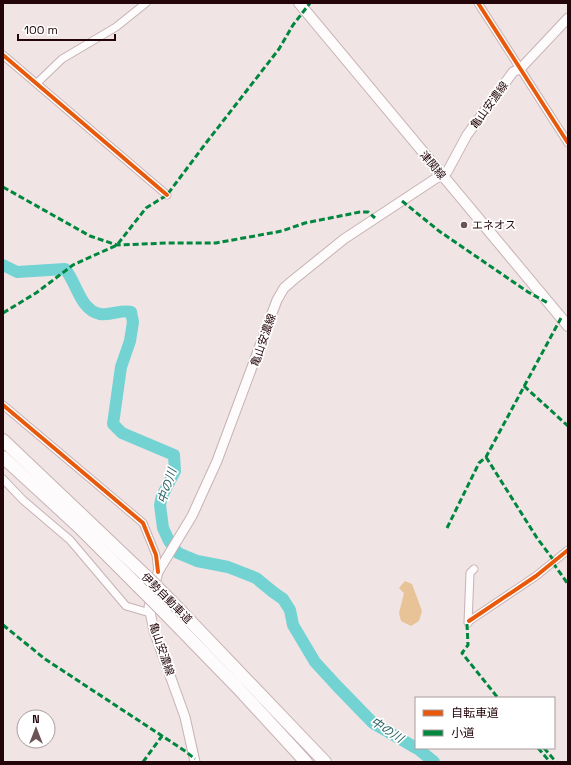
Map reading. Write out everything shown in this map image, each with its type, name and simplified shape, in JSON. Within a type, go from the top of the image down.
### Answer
[{"type":"highway","name":"伊勢自動車道","points":[[3,440],[147,577],[325,762]]},
{"type":"highway","name":"伊勢自動車道","points":[[3,457],[79,527],[164,612],[237,686],[306,762]]},
{"type":"main road","name":"津関線","points":[[299,3],[568,326]]},
{"type":"main road","name":"亀山安濃線","points":[[196,761],[177,690],[154,630],[149,607],[158,572],[164,559],[200,502],[217,461],[277,300],[284,288],[344,239],[441,174],[447,172],[467,135],[501,87],[513,72],[521,68],[568,18]]},
{"type":"street","points":[[37,83],[62,59],[116,27],[146,3]]},
{"type":"street","points":[[478,3],[568,143]]},
{"type":"street","points":[[3,55],[167,195]]},
{"type":"street","points":[[3,405],[143,523],[156,555],[158,572]]},
{"type":"street","points":[[3,479],[23,500],[70,540],[126,606],[150,613]]},
{"type":"street","points":[[474,569],[470,573],[468,623],[536,576],[568,550]]},
{"type":"shaded area","points":[[405,581],[412,584],[422,611],[419,621],[411,626],[401,621],[399,613],[404,593],[399,588]]},
{"type":"waterway","name":"中の川","points":[[3,265],[17,272],[65,269],[83,302],[93,311],[100,314],[124,311],[131,312],[133,322],[130,341],[121,367],[113,424],[122,433],[174,455],[175,471],[162,496],[160,505],[163,528],[169,541],[178,553],[197,561],[228,567],[256,578],[283,599],[290,610],[293,625],[315,662],[373,723],[415,747]]},
{"type":"waterway","name":"中の川","points":[[418,749],[434,762]]},
{"type":"marked path","points":[[3,313],[36,293],[73,265],[117,245],[146,208],[167,195],[279,49],[293,25],[310,3]]},
{"type":"marked path","points":[[3,187],[90,236],[117,245],[216,243],[282,231],[305,223],[360,212],[368,212],[375,218]]},
{"type":"marked path","points":[[402,201],[439,231],[528,292],[548,303]]},
{"type":"marked path","points":[[447,528],[479,463],[486,457],[561,318]]},
{"type":"marked path","points":[[524,386],[568,426]]},
{"type":"marked path","points":[[486,457],[537,538],[555,562]]},
{"type":"marked path","points":[[553,563],[568,584]]},
{"type":"marked path","points":[[467,624],[468,645],[462,653],[497,697]]},
{"type":"marked path","points":[[3,625],[45,659],[195,759]]},
{"type":"marked path","points":[[143,762],[162,736]]},
{"type":"marked path","points":[[539,749],[550,762]]},
{"type":"marked path","points":[[545,749],[556,762]]},
{"type":"cycle path","points":[[478,3],[568,143]]},
{"type":"cycle path","points":[[3,55],[167,195]]},
{"type":"cycle path","points":[[3,405],[143,523],[156,555],[158,572]]},
{"type":"cycle path","points":[[469,621],[536,576],[568,550]]},
{"type":"place","name":"エネオス","points":[[464,225]]}]
